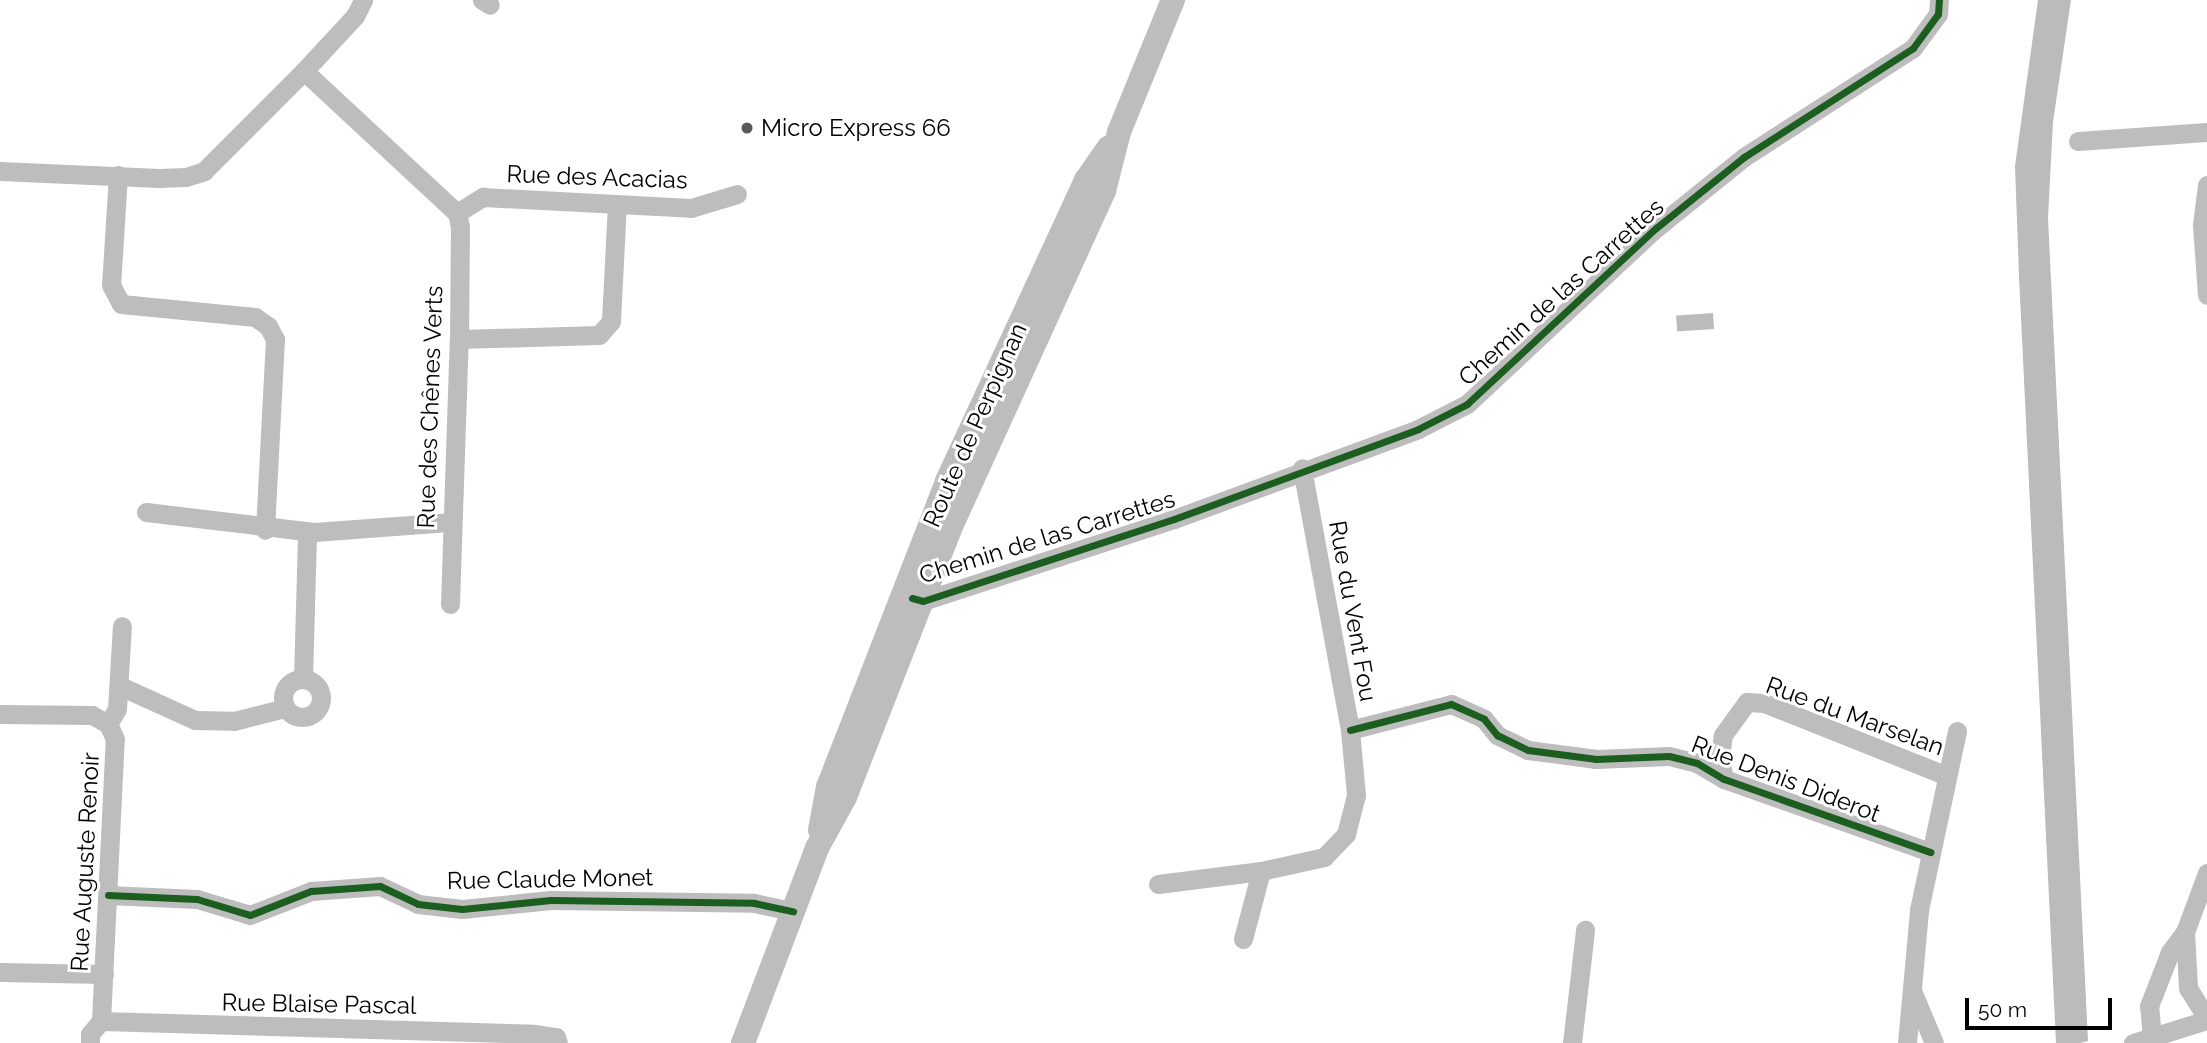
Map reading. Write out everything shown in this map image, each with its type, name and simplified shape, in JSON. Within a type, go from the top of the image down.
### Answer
[{"type":"main road","name":"Route de Perpignan","points":[[911,601],[950,531],[1104,191],[1119,132],[1163,31],[1173,0]]},
{"type":"main road","name":"Route de Perpignan","points":[[1163,31],[1182,0]]},
{"type":"main road","name":"Route de Perpignan","points":[[743,1043],[817,848],[845,797],[911,601],[947,481],[1086,180],[1119,132]]},
{"type":"street","points":[[0,171],[186,177],[204,171],[304,71],[355,16],[363,0]]},
{"type":"street","name":"Chemin de las Carrettes","points":[[911,601],[1174,519],[1302,468],[1418,429],[1468,404],[1656,228],[1744,158],[1913,48],[1938,14],[1939,0]]},
{"type":"street","points":[[304,71],[457,213]]},
{"type":"street","points":[[2078,141],[2207,132]]},
{"type":"street","points":[[118,175],[111,285],[121,304],[255,317],[268,326],[275,339],[265,530]]},
{"type":"street","points":[[2207,185],[2202,225],[2207,295]]},
{"type":"street","name":"Rue des Acacias","points":[[457,213],[484,197],[691,208],[737,194]]},
{"type":"street","points":[[459,339],[598,335],[611,321],[617,204]]},
{"type":"street","name":"Rue des Chênes Verts","points":[[450,604],[449,522],[459,339],[457,213]]},
{"type":"street","name":"Rue du Vent Fou","points":[[1158,884],[1261,871],[1324,857],[1346,834],[1356,795],[1350,730],[1302,468]]},
{"type":"street","points":[[146,512],[265,530],[307,532],[449,522]]},
{"type":"street","points":[[303,678],[307,532]]},
{"type":"street","name":"Rue Auguste Renoir","points":[[101,1021],[115,739],[108,724],[117,709],[122,626]]},
{"type":"street","points":[[285,708],[287,685],[303,678]]},
{"type":"street","points":[[120,686],[195,720],[234,721],[285,708],[301,718],[318,709],[320,689],[303,678]]},
{"type":"street","name":"Rue du Marselan","points":[[1724,779],[1720,758],[1723,735],[1746,702],[1764,703],[1947,776]]},
{"type":"street","name":"Rue Denis Diderot","points":[[1350,730],[1451,704],[1484,719],[1497,735],[1528,750],[1596,759],[1669,756],[1697,763],[1724,779],[1930,852]]},
{"type":"street","points":[[0,714],[92,715],[108,724]]},
{"type":"street","points":[[1908,1043],[1930,852],[1957,731]]},
{"type":"street","points":[[1243,939],[1261,871]]},
{"type":"street","points":[[2185,932],[2188,988],[2207,1019],[2143,1040],[2149,1006],[2171,952],[2185,932],[2207,873]]},
{"type":"street","name":"Rue Claude Monet","points":[[108,895],[197,899],[250,915],[311,891],[380,886],[418,904],[462,909],[551,900],[754,903],[793,911]]},
{"type":"street","points":[[1572,1043],[1585,930]]},
{"type":"street","points":[[0,972],[104,974]]},
{"type":"street","points":[[1913,993],[1934,1043]]},
{"type":"street","points":[[90,1043],[90,1034],[101,1021]]},
{"type":"street","name":"Rue Blaise Pascal","points":[[101,1021],[534,1034],[556,1037],[558,1043]]},
{"type":"shaded area","points":[[2038,0],[2071,0],[2053,122],[2048,218],[2088,1041],[2080,1043],[2056,1043],[2019,276],[2015,166]]},
{"type":"shaded area","points":[[1713,313],[1714,329],[1677,332],[1676,316]]},
{"type":"cycle path","points":[[912,598],[923,601],[1174,519],[1418,429],[1467,404],[1656,228],[1744,157],[1913,48],[1938,14],[1939,0]]},
{"type":"cycle path","points":[[1350,730],[1451,704],[1484,719],[1497,735],[1528,750],[1596,759],[1669,756],[1697,763],[1724,779],[1930,852]]},
{"type":"cycle path","points":[[108,895],[197,899],[250,915],[311,891],[380,886],[418,904],[462,909],[551,900],[754,903],[793,911]]},
{"type":"place","name":"Micro Express 66","points":[[747,128]]}]
